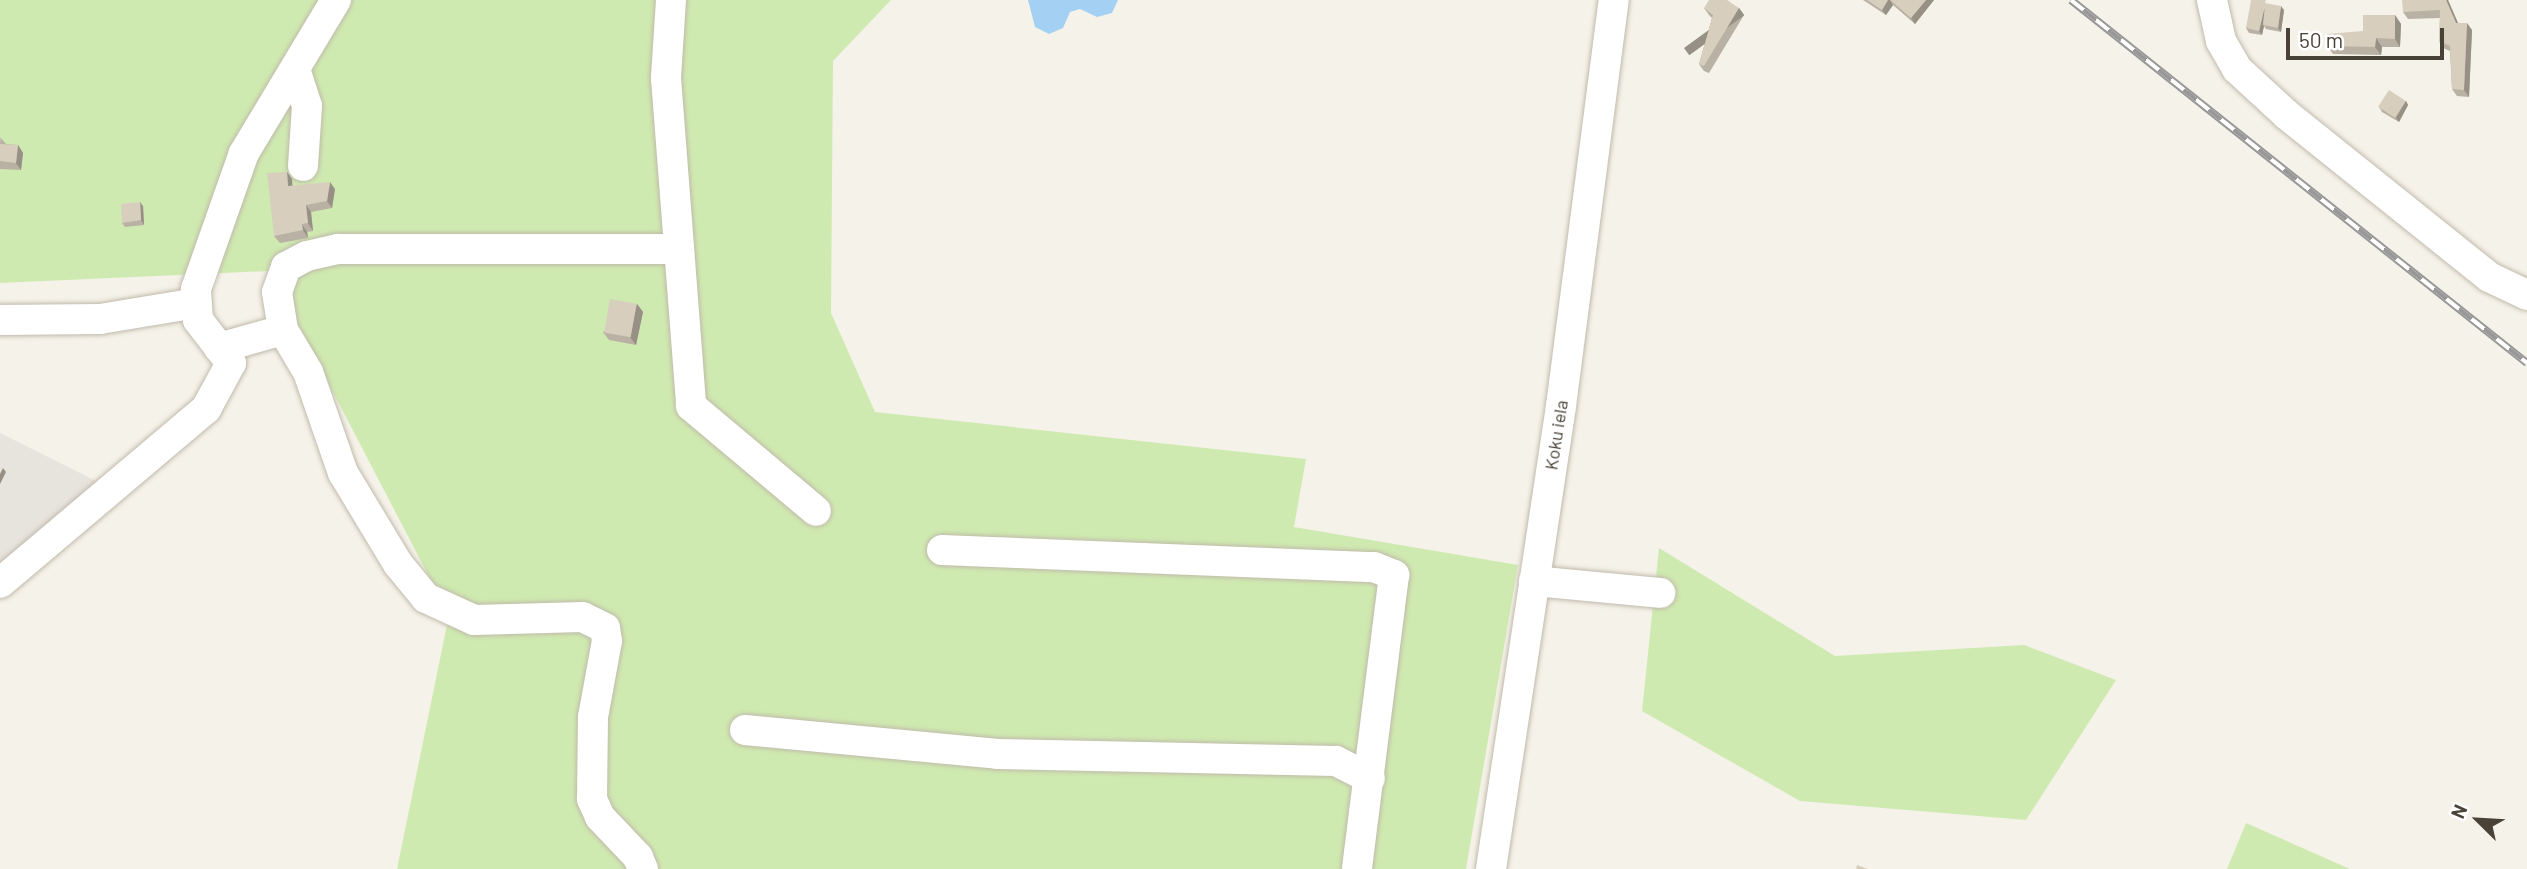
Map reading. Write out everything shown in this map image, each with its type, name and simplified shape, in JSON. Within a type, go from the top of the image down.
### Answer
[{"type":"street","points":[[4,582],[206,409],[231,363],[198,320],[196,289],[244,153],[335,0]]},
{"type":"street","points":[[671,0],[666,78],[691,406],[816,511]]},
{"type":"street","name":"Koku iela","points":[[1491,869],[1614,0]]},
{"type":"street","points":[[2224,15],[2237,69],[2287,115],[2489,277],[2527,295]]},
{"type":"street","points":[[295,69],[307,106],[303,166]]},
{"type":"street","points":[[643,869],[638,857],[600,817],[592,799],[593,717],[607,641],[605,628],[582,617],[474,620],[426,598],[398,564],[343,473],[308,372],[283,330],[277,292],[286,267],[327,251],[679,249]]},
{"type":"street","points":[[0,320],[100,319],[197,303]]},
{"type":"street","points":[[219,348],[283,330]]},
{"type":"street","points":[[942,550],[1374,566],[1394,575],[1357,869]]},
{"type":"street","points":[[1534,580],[1660,593]]},
{"type":"street","points":[[745,730],[998,754],[1336,761],[1370,778]]},
{"type":"shaded area","points":[[0,433],[100,483],[0,562]]},
{"type":"green space","points":[[0,0],[891,0],[833,61],[831,313],[875,412],[1306,459],[1294,527],[1518,565],[1466,869],[397,869],[449,615],[270,271],[0,283]]},
{"type":"green space","points":[[1659,548],[1835,656],[2024,645],[2116,680],[2026,820],[1800,801],[1642,711]]},
{"type":"green space","points":[[2246,823],[2350,869],[2227,869]]},
{"type":"water","points":[[1028,0],[1118,0],[1112,13],[1097,17],[1080,9],[1070,12],[1063,28],[1049,34],[1035,27]]},
{"type":"building","points":[[1709,0],[1727,0],[1739,8],[1704,66],[1699,64],[1713,15],[1704,8]]},
{"type":"building","points":[[1867,0],[1888,0],[1882,10]]},
{"type":"building","points":[[1890,0],[1926,0],[1911,18]]},
{"type":"building","points":[[2251,0],[2266,0],[2265,3],[2281,6],[2278,28],[2263,25],[2265,6],[2259,31],[2246,28]]},
{"type":"building","points":[[2402,0],[2446,0],[2456,23],[2467,23],[2464,90],[2452,89],[2450,46],[2439,41],[2440,10],[2403,12]]},
{"type":"building","points":[[2363,15],[2395,15],[2395,39],[2376,38],[2375,47],[2327,46],[2327,34],[2363,31]]},
{"type":"building","points":[[2389,90],[2406,101],[2395,118],[2378,107]]},
{"type":"building","points":[[0,144],[18,145],[16,163],[0,161]]},
{"type":"building","points":[[287,172],[288,186],[330,182],[327,201],[306,205],[308,223],[302,224],[303,230],[274,236],[267,173]]},
{"type":"building","points":[[140,202],[141,220],[122,223],[121,204]]},
{"type":"building","points":[[610,299],[637,304],[631,337],[604,332]]},
{"type":"railway","points":[[2071,0],[2527,363]]}]
